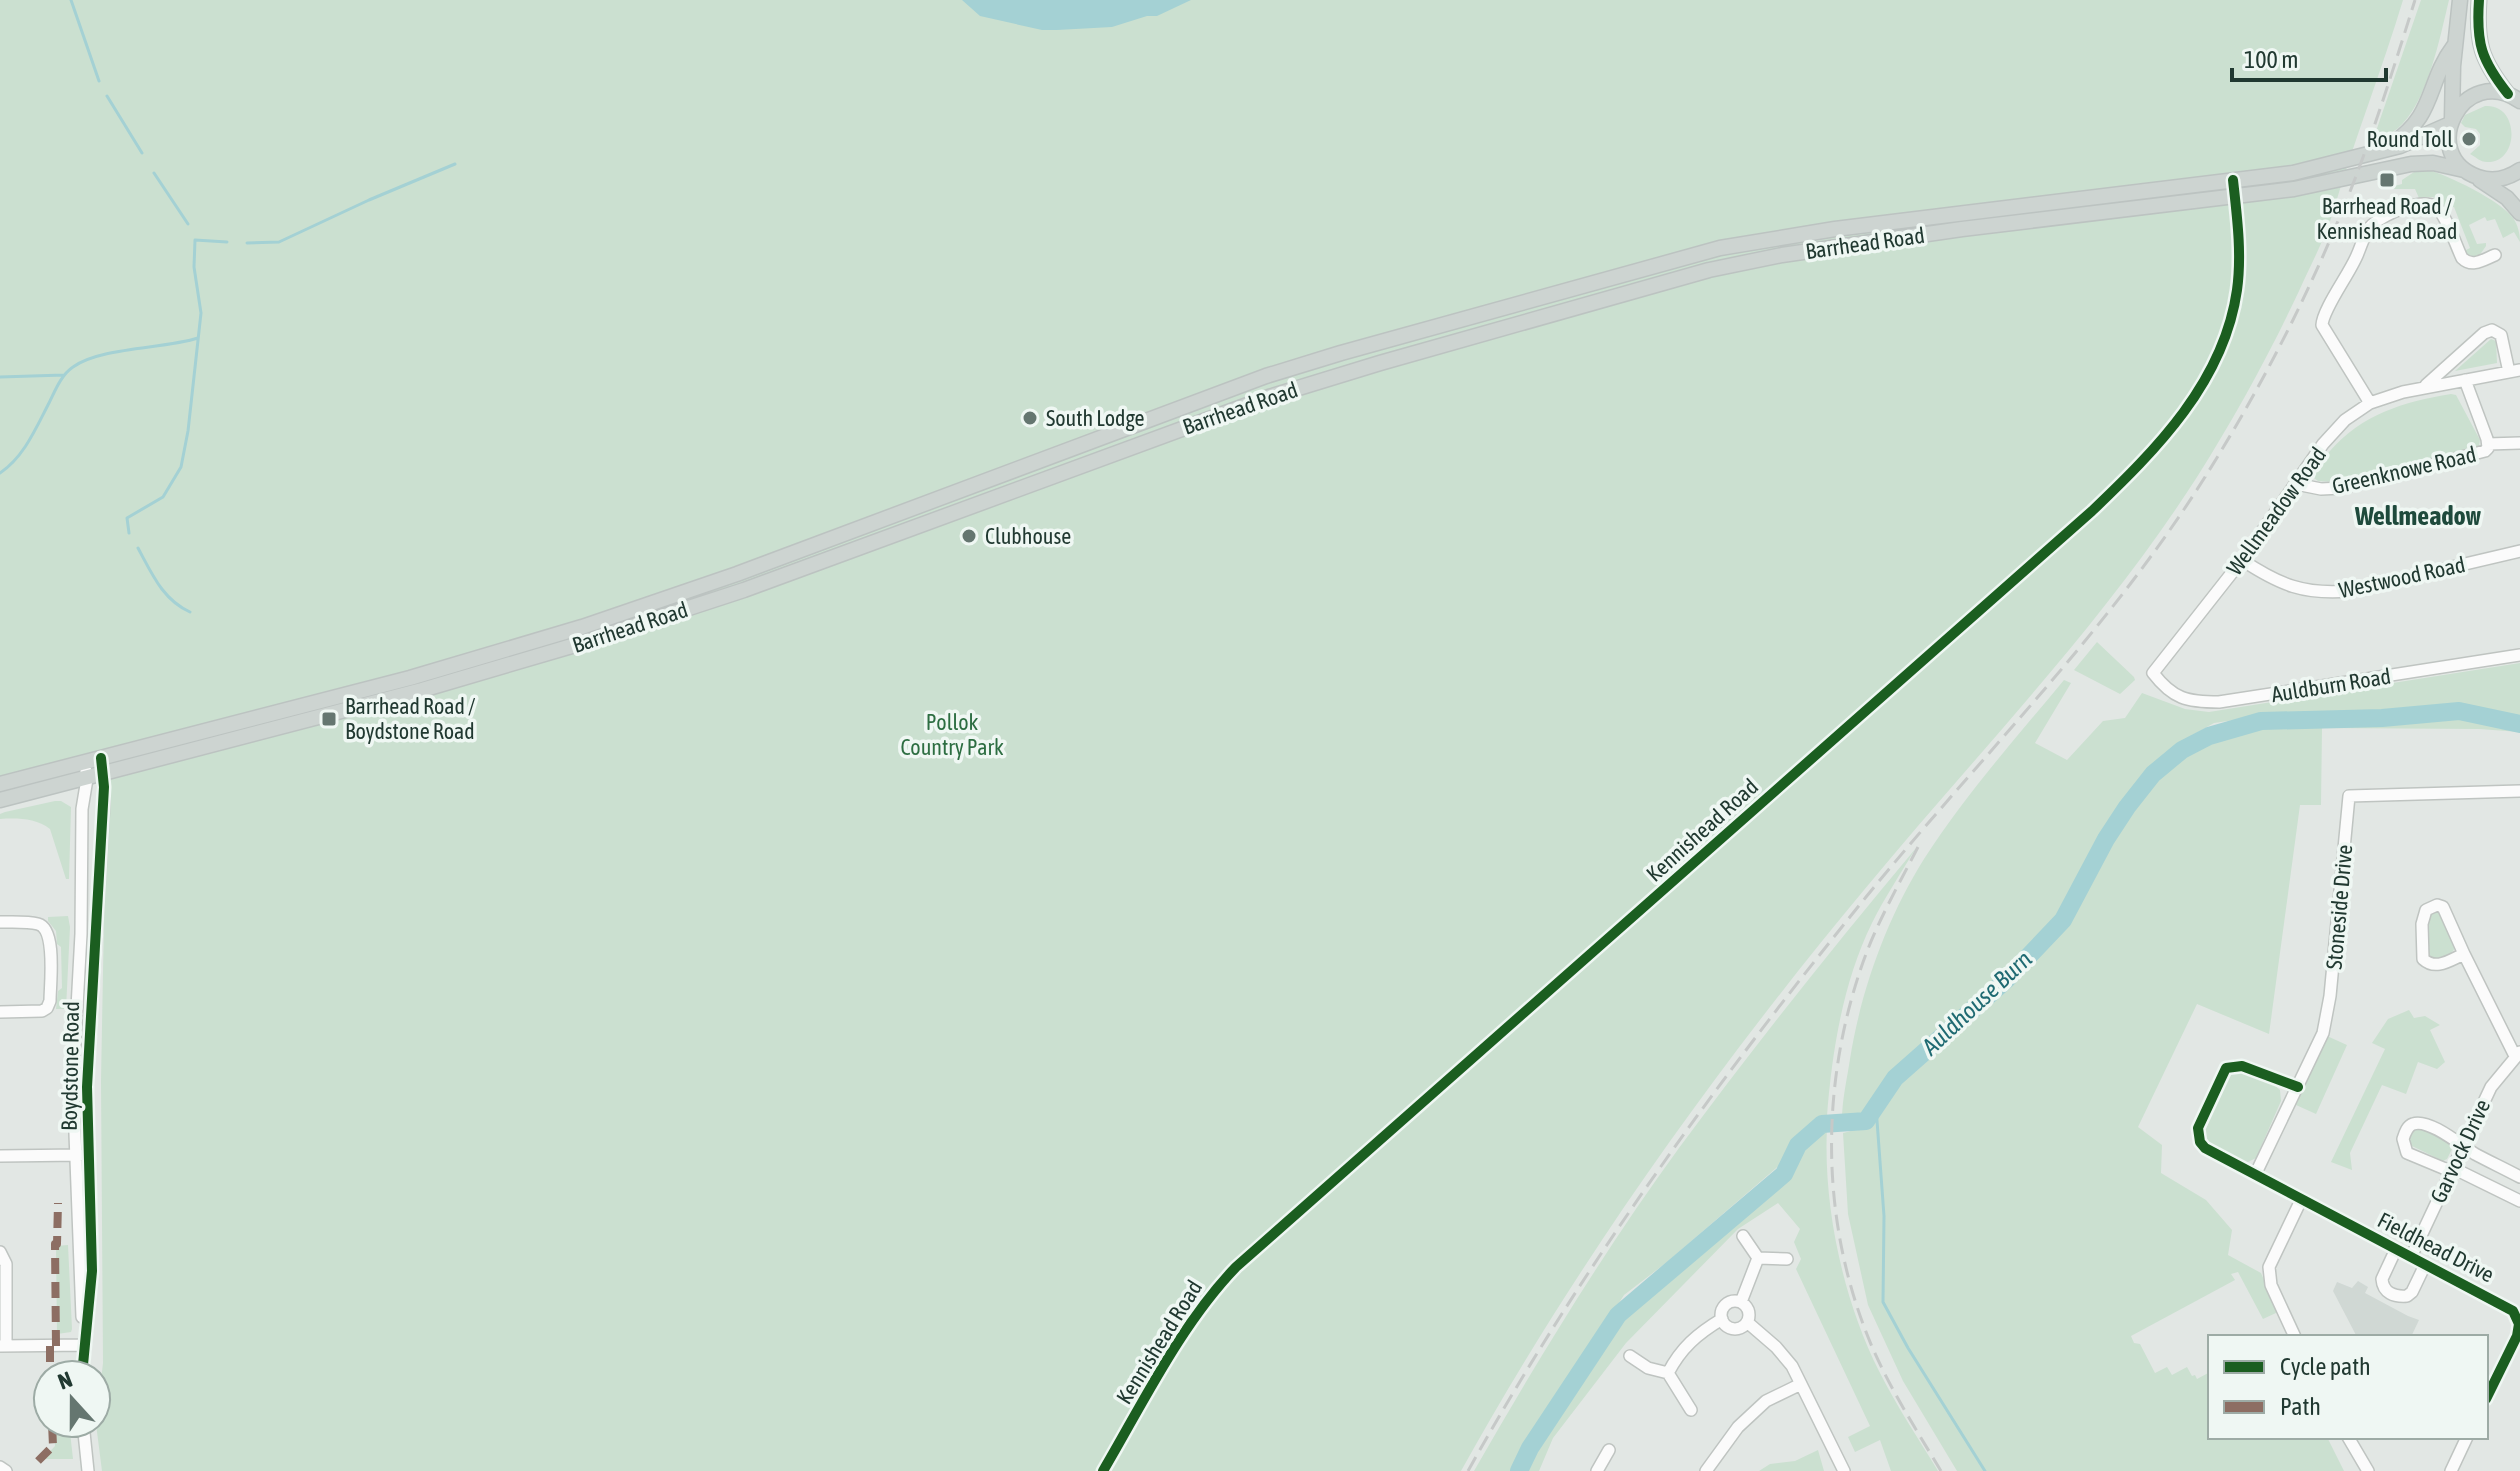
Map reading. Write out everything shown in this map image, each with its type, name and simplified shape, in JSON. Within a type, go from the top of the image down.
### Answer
[{"type":"main road","points":[[2460,0],[2454,46],[2450,147],[2467,172],[2498,191],[2520,213]]},
{"type":"main road","points":[[2479,0],[2478,39],[2481,54],[2492,73],[2516,98]]},
{"type":"main road","points":[[2378,153],[2404,136],[2419,121],[2443,62],[2454,46]]},
{"type":"main road","name":"Barrhead Road","points":[[0,784],[410,678],[638,609],[1266,376],[1605,280],[1753,241],[2313,169],[2412,142],[2451,121],[2463,103],[2477,94],[2490,91],[2516,98]]},
{"type":"main road","name":"Barrhead Road","points":[[0,800],[452,681],[628,629],[758,585],[1245,405],[1380,363],[1709,270],[1782,255],[1962,229],[2235,198],[2306,187],[2411,164],[2433,163],[2492,180],[2503,179],[2520,170]]},
{"type":"main road","points":[[2094,197],[2096,213]]},
{"type":"main road","points":[[1605,280],[1609,298]]},
{"type":"main road","points":[[257,717],[261,732]]},
{"type":"street","name":"Kennishead Road","points":[[1103,1471],[1194,1319],[1217,1286],[1236,1267],[2139,467],[2198,393],[2219,352],[2234,307],[2238,281],[2233,180]]},
{"type":"street","points":[[2370,403],[2322,325],[2369,229],[2394,213],[2428,204],[2441,211],[2466,262],[2474,264],[2495,255]]},
{"type":"street","name":"Wellmeadow Road","points":[[2153,673],[2242,560],[2335,431],[2370,403],[2426,386],[2514,371],[2501,335],[2492,330],[2484,333],[2426,386]]},
{"type":"street","name":"Greenknowe Road","points":[[2296,484],[2321,489],[2341,488],[2485,451],[2488,444],[2465,380]]},
{"type":"street","points":[[2488,444],[2520,443]]},
{"type":"street","name":"Westwood Road","points":[[2242,560],[2287,586],[2329,593],[2350,591],[2520,551]]},
{"type":"street","name":"Auldburn Road","points":[[2153,673],[2171,694],[2201,702],[2219,702],[2520,655]]},
{"type":"street","name":"Boydstone Road","points":[[83,1359],[92,1271],[88,1052],[105,774],[101,758]]},
{"type":"street","name":"Boydstone Road","points":[[84,763],[87,779],[83,805],[81,934],[73,1081],[84,1345]]},
{"type":"street","points":[[2517,791],[2520,804]]},
{"type":"street","name":"Stoneside Drive","points":[[2256,1173],[2322,1037],[2329,1006],[2349,796],[2517,791]]},
{"type":"street","points":[[2464,954],[2432,966],[2423,959],[2422,924],[2426,910],[2437,905],[2443,907],[2464,954],[2518,1054]]},
{"type":"street","points":[[0,922],[40,924],[48,931],[51,950],[50,1001],[47,1008],[42,1011],[0,1012]]},
{"type":"street","name":"Garvock Drive","points":[[2411,1257],[2491,1087],[2518,1054]]},
{"type":"street","name":"Fieldhead Drive","points":[[2298,1087],[2242,1066],[2226,1068],[2198,1128],[2200,1142],[2205,1148],[2301,1200],[2513,1311],[2518,1318],[2517,1336],[2488,1395]]},
{"type":"street","points":[[2520,1177],[2425,1125],[2416,1123],[2406,1131],[2403,1139],[2407,1153],[2461,1172],[2520,1201]]},
{"type":"street","points":[[0,1156],[89,1155]]},
{"type":"street","points":[[2294,1335],[2271,1285],[2269,1267],[2301,1200]]},
{"type":"street","points":[[1743,1236],[1758,1258]]},
{"type":"street","points":[[2396,1249],[2382,1279],[2391,1294],[2407,1296],[2412,1292],[2425,1265]]},
{"type":"street","points":[[0,1252],[6,1264],[3,1346],[84,1345]]},
{"type":"street","points":[[1758,1258],[1787,1259]]},
{"type":"street","points":[[1741,1302],[1758,1258]]},
{"type":"street","points":[[1741,1302],[1749,1313],[1747,1322],[1736,1329],[1727,1326],[1722,1319],[1722,1310],[1728,1303],[1741,1302]]},
{"type":"street","points":[[1668,1373],[1678,1354],[1692,1339],[1722,1319]]},
{"type":"street","points":[[1747,1322],[1792,1366],[1844,1471]]},
{"type":"street","points":[[1630,1356],[1648,1368],[1668,1373],[1691,1410]]},
{"type":"street","points":[[1706,1471],[1738,1427],[1766,1401],[1801,1384]]},
{"type":"street","points":[[85,1439],[88,1471]]},
{"type":"street","points":[[2349,1439],[2368,1471]]},
{"type":"street","points":[[2451,1471],[2466,1439]]},
{"type":"street","points":[[1597,1471],[1609,1450]]},
{"type":"street","points":[[0,1467],[6,1471]]},
{"type":"shaded area","points":[[2358,1281],[2368,1287],[2365,1293],[2419,1320],[2412,1335],[2356,1335],[2333,1291],[2337,1282],[2352,1288]]},
{"type":"green space","name":"Pollok Country Park","points":[[0,0],[2403,0],[2323,240],[2264,362],[2197,477],[2120,586],[1864,890],[1701,1099],[1649,1171],[1551,1319],[1461,1471],[102,1471],[98,1439],[112,1439],[112,1359],[103,1359],[101,1081],[109,826],[106,794],[110,784],[103,751],[0,777]]},
{"type":"green space","points":[[2421,0],[2449,0],[2431,69],[2417,104],[2407,118],[2394,131],[2373,140]]},
{"type":"green space","points":[[2485,106],[2505,114],[2512,133],[2506,153],[2498,160],[2487,162],[2470,154],[2480,145],[2480,134],[2461,123],[2465,115]]},
{"type":"green space","points":[[2428,170],[2474,190],[2507,211],[2516,224],[2520,242],[2514,232],[2503,238],[2495,219],[2487,221],[2485,217],[2469,225],[2477,244],[2486,243],[2479,256],[2471,258],[2464,251],[2470,248],[2454,207],[2446,209],[2433,197],[2419,198],[2415,189],[2382,189],[2402,184],[2402,180],[2414,172]]},
{"type":"green space","points":[[2491,339],[2496,341],[2497,363],[2455,371]]},
{"type":"green space","points":[[2456,395],[2480,440],[2479,446],[2335,482],[2314,478],[2317,467],[2329,452],[2369,419],[2416,401]]},
{"type":"green space","points":[[2097,642],[2134,677],[2135,680],[2120,694],[2074,670]]},
{"type":"green space","points":[[2520,663],[2520,719],[2454,708],[2276,714],[2214,723],[2180,742],[2103,837],[2058,916],[2003,977],[1892,1075],[1865,1117],[1842,1120],[1861,1007],[1877,955],[1898,905],[1956,812],[2064,680],[2071,683],[2035,743],[2067,760],[2103,721],[2125,718],[2142,693],[2185,709],[2209,712]]},
{"type":"green space","points":[[2469,717],[2520,727],[2520,732],[2322,728],[2321,805],[2300,805],[2269,1034],[2197,1004],[2138,1127],[2162,1145],[2161,1173],[2206,1200],[2232,1230],[2228,1255],[2261,1273],[2278,1312],[2263,1319],[2238,1272],[2231,1274],[2235,1280],[2131,1336],[2134,1343],[2140,1344],[2155,1373],[2167,1367],[2172,1375],[2187,1367],[2197,1379],[2208,1373],[2208,1439],[2328,1439],[2344,1471],[1957,1471],[1903,1381],[1868,1305],[1848,1214],[1843,1133],[1870,1121],[1883,1106],[1897,1079],[2016,974],[2066,921],[2105,850],[2144,794],[2180,759],[2217,739],[2268,723]]},
{"type":"green space","points":[[55,801],[71,807],[69,879],[66,879],[50,829],[33,821],[0,819],[0,814],[5,812]]},
{"type":"green space","points":[[1916,848],[1872,923],[1853,969],[1836,1042],[1827,1116],[1798,1135],[1781,1164],[1624,1295],[1512,1471],[1474,1471],[1572,1307],[1651,1187],[1766,1034]]},
{"type":"green space","points":[[2430,912],[2440,914],[2455,948],[2444,957],[2429,959],[2425,929]]},
{"type":"green space","points":[[68,916],[66,1009],[56,1009],[58,991],[62,988],[61,947],[57,944],[56,931],[48,917]]},
{"type":"green space","points":[[2409,1010],[2414,1018],[2425,1016],[2440,1025],[2430,1030],[2445,1062],[2437,1069],[2418,1062],[2406,1094],[2382,1085],[2350,1153],[2352,1170],[2331,1162],[2385,1049],[2372,1043],[2388,1019]]},
{"type":"green space","points":[[2327,1036],[2347,1045],[2316,1114],[2296,1105]]},
{"type":"green space","points":[[2234,1070],[2280,1090],[2281,1101],[2256,1158],[2246,1163],[2207,1141],[2205,1131]]},
{"type":"green space","points":[[1827,1127],[1832,1220],[1855,1314],[1886,1384],[1938,1471],[1891,1471],[1880,1440],[1855,1452],[1848,1437],[1870,1426],[1796,1269],[1801,1259],[1794,1242],[1800,1229],[1778,1203],[1738,1229],[1626,1343],[1553,1438],[1539,1471],[1525,1471],[1621,1318],[1688,1258],[1786,1178],[1795,1154]]},
{"type":"green space","points":[[2417,1127],[2450,1141],[2453,1147],[2447,1159],[2443,1161],[2410,1145],[2406,1140],[2411,1129]]},
{"type":"green space","points":[[68,1245],[72,1329],[71,1332],[57,1334],[56,1246]]},
{"type":"green space","points":[[55,1439],[71,1439],[73,1459],[43,1459],[55,1446]]},
{"type":"green space","points":[[1818,1450],[1824,1471],[1759,1471],[1770,1464],[1795,1461]]},
{"type":"water","points":[[962,0],[1191,0],[1157,16],[1112,27],[1042,30],[980,16]]},
{"type":"waterway","points":[[71,0],[99,81]]},
{"type":"waterway","points":[[107,96],[142,153]]},
{"type":"waterway","points":[[247,243],[279,242],[455,164]]},
{"type":"waterway","points":[[154,173],[188,224]]},
{"type":"waterway","points":[[129,533],[127,518],[163,497],[181,467],[201,313],[194,267],[195,240],[227,242]]},
{"type":"waterway","points":[[0,473],[23,450],[65,374],[73,367],[85,360],[116,352],[198,338]]},
{"type":"waterway","points":[[0,377],[64,375]]},
{"type":"waterway","points":[[138,548],[165,593],[190,612]]},
{"type":"waterway","name":"Auldhouse Burn","points":[[1519,1471],[1530,1448],[1618,1315],[1784,1174],[1798,1145],[1822,1124],[1866,1121],[1895,1078],[2006,980],[2063,920],[2106,839],[2127,807],[2153,774],[2182,750],[2209,736],[2261,721],[2382,718],[2459,711],[2520,724]]},
{"type":"waterway","points":[[1876,1107],[1884,1216],[1883,1302],[1985,1471]]},
{"type":"railway","points":[[1468,1471],[1557,1321],[1706,1104],[1866,897],[2086,640],[2168,533],[2205,477],[2280,346],[2328,244],[2372,131],[2415,0]]},
{"type":"railway","points":[[1918,847],[1873,937],[1847,1015],[1833,1111],[1832,1160],[1835,1208],[1843,1256],[1856,1303],[1888,1381],[1941,1471]]},
{"type":"marked path","points":[[56,1346],[55,1244],[58,1203]]},
{"type":"marked path","points":[[50,1346],[50,1359]]},
{"type":"marked path","points":[[38,1461],[53,1446],[53,1439]]},
{"type":"cycle path","points":[[2479,0],[2478,28],[2482,50],[2508,94]]},
{"type":"cycle path","points":[[1103,1471],[1180,1339],[1236,1267],[2092,511],[2163,439],[2202,384],[2218,355],[2230,323],[2239,263],[2233,180]]},
{"type":"cycle path","points":[[84,1359],[92,1271],[87,1087],[104,787],[101,758]]},
{"type":"cycle path","points":[[2298,1087],[2242,1066],[2226,1068],[2198,1128],[2200,1142],[2205,1148],[2513,1311],[2519,1324],[2517,1336],[2488,1395]]},
{"type":"place","name":"Round Toll","points":[[2469,139]]},
{"type":"place","name":"Barrhead Road / Kennishead Road","points":[[2387,180]]},
{"type":"place","name":"South Lodge","points":[[1030,418]]},
{"type":"place","name":"Clubhouse","points":[[969,536]]},
{"type":"place","name":"Barrhead Road / Boydstone Road","points":[[329,719]]},
{"type":"district","name":"Wellmeadow","points":[[2418,516]]}]
